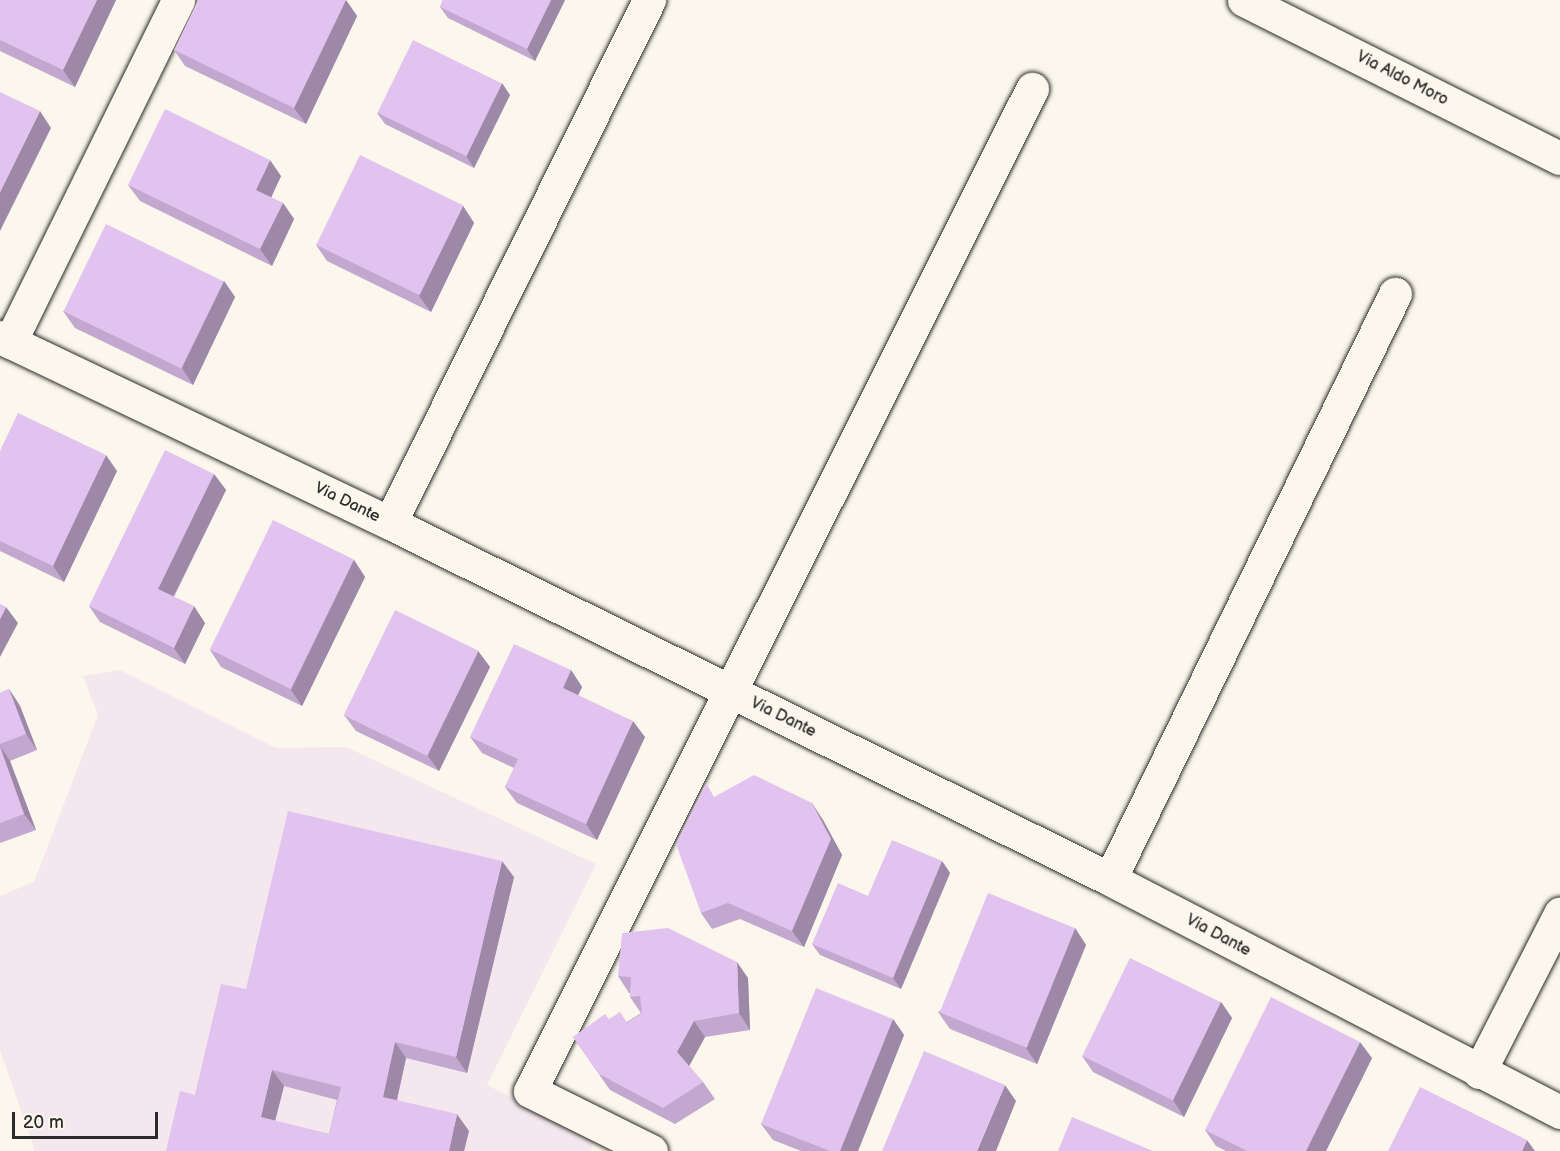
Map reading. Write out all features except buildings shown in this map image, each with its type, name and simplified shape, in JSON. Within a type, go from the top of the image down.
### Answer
[{"type":"street","points":[[5,340],[178,0]]},
{"type":"street","points":[[390,523],[649,0]]},
{"type":"street","name":"Via Aldo Moro","points":[[1244,0],[1560,158]]},
{"type":"street","points":[[651,1151],[530,1091],[1032,89]]},
{"type":"street","points":[[1110,879],[1395,294]]},
{"type":"street","name":"Via Dante","points":[[5,340],[390,523],[1110,879],[1560,1112]]},
{"type":"street","points":[[1479,1072],[1560,914]]},
{"type":"shaded area","points":[[120,670],[276,748],[346,747],[596,864],[487,1085],[596,1139],[590,1151],[35,1151],[0,1050],[0,896],[34,882],[98,715],[83,676]]}]
